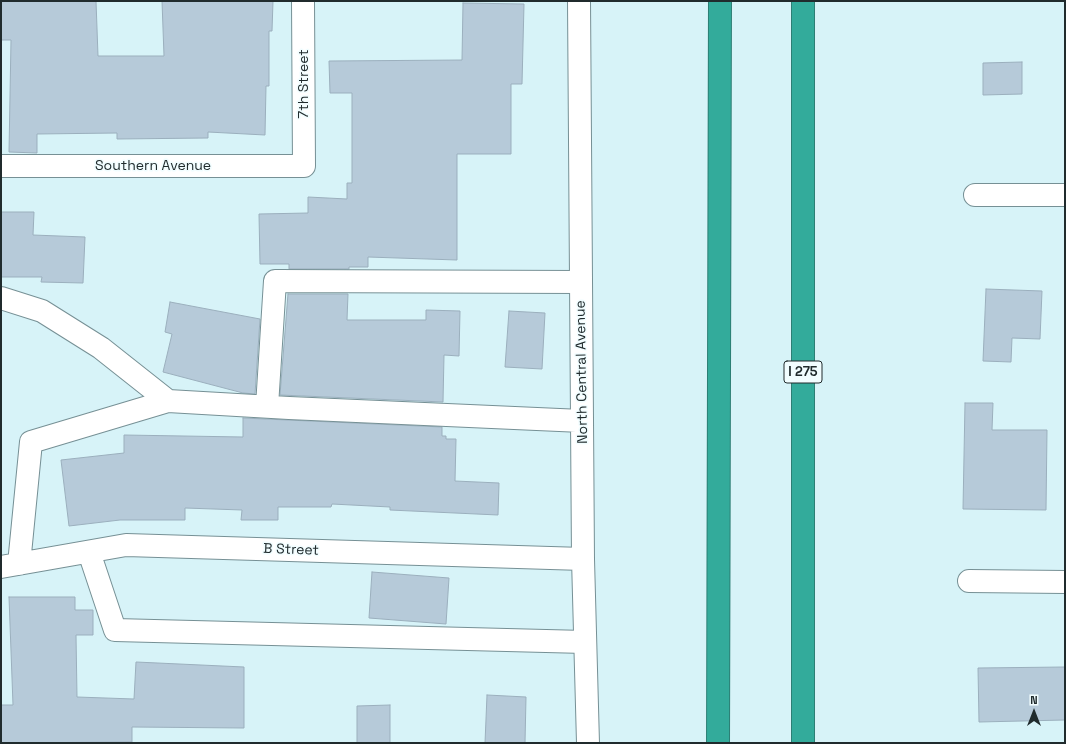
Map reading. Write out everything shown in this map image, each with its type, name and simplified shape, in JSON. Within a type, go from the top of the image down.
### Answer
[{"type":"highway","points":[[718,743],[720,1]]},
{"type":"highway","name":"I 275","points":[[803,1],[803,743]]},
{"type":"street","name":"7th Street","points":[[303,1],[304,166]]},
{"type":"street","name":"North Central Avenue","points":[[579,1],[583,559],[588,743]]},
{"type":"street","name":"Southern Avenue","points":[[1,166],[304,166]]},
{"type":"street","points":[[975,195],[1065,195]]},
{"type":"street","points":[[267,406],[275,281],[581,282]]},
{"type":"street","points":[[1,298],[42,311],[101,348],[168,401]]},
{"type":"street","points":[[10,566],[31,442],[168,401],[582,421]]},
{"type":"street","name":"B Street","points":[[10,566],[126,545],[583,559]]},
{"type":"street","points":[[89,552],[115,630],[585,642]]},
{"type":"street","points":[[969,581],[1065,582]]},
{"type":"building","points":[[1,1],[96,1],[98,56],[164,56],[162,1],[273,1],[272,31],[269,31],[269,86],[266,86],[265,135],[208,132],[208,138],[117,139],[117,133],[37,134],[37,153],[9,152],[11,40],[1,40]]},
{"type":"building","points":[[463,3],[524,4],[522,84],[511,84],[511,154],[457,154],[457,260],[368,257],[368,267],[349,267],[349,269],[289,269],[289,264],[260,264],[259,214],[308,213],[308,197],[347,199],[347,183],[352,183],[352,93],[330,93],[329,61],[462,60]]},
{"type":"building","points":[[1022,62],[1022,94],[983,95],[983,63]]},
{"type":"building","points":[[1,212],[34,212],[33,235],[85,237],[83,283],[41,282],[42,277],[1,277]]},
{"type":"building","points":[[986,289],[1042,291],[1040,339],[1012,338],[1011,362],[983,361]]},
{"type":"building","points":[[288,294],[348,294],[347,320],[426,320],[426,310],[460,311],[459,356],[444,355],[443,402],[280,395]]},
{"type":"building","points":[[170,302],[260,319],[255,394],[243,393],[163,372],[172,334],[165,332]]},
{"type":"building","points":[[509,311],[545,313],[542,369],[505,367]]},
{"type":"building","points":[[965,403],[993,403],[992,430],[1047,430],[1046,510],[963,509]]},
{"type":"building","points":[[243,418],[442,427],[442,436],[446,436],[446,439],[456,439],[455,481],[499,483],[498,515],[390,510],[390,507],[332,504],[331,507],[278,507],[278,520],[241,520],[242,510],[185,508],[185,520],[120,520],[69,526],[61,460],[124,453],[124,435],[243,437]]},
{"type":"building","points":[[372,572],[449,578],[446,624],[369,618]]},
{"type":"building","points":[[9,597],[75,597],[75,610],[93,610],[93,635],[76,635],[77,697],[134,699],[136,662],[244,667],[244,728],[132,727],[132,742],[1,743],[1,705],[13,705]]},
{"type":"building","points":[[1065,667],[1065,720],[979,722],[978,668]]},
{"type":"building","points":[[487,695],[526,697],[525,743],[485,743]]},
{"type":"building","points":[[390,705],[390,743],[357,743],[357,706]]}]
